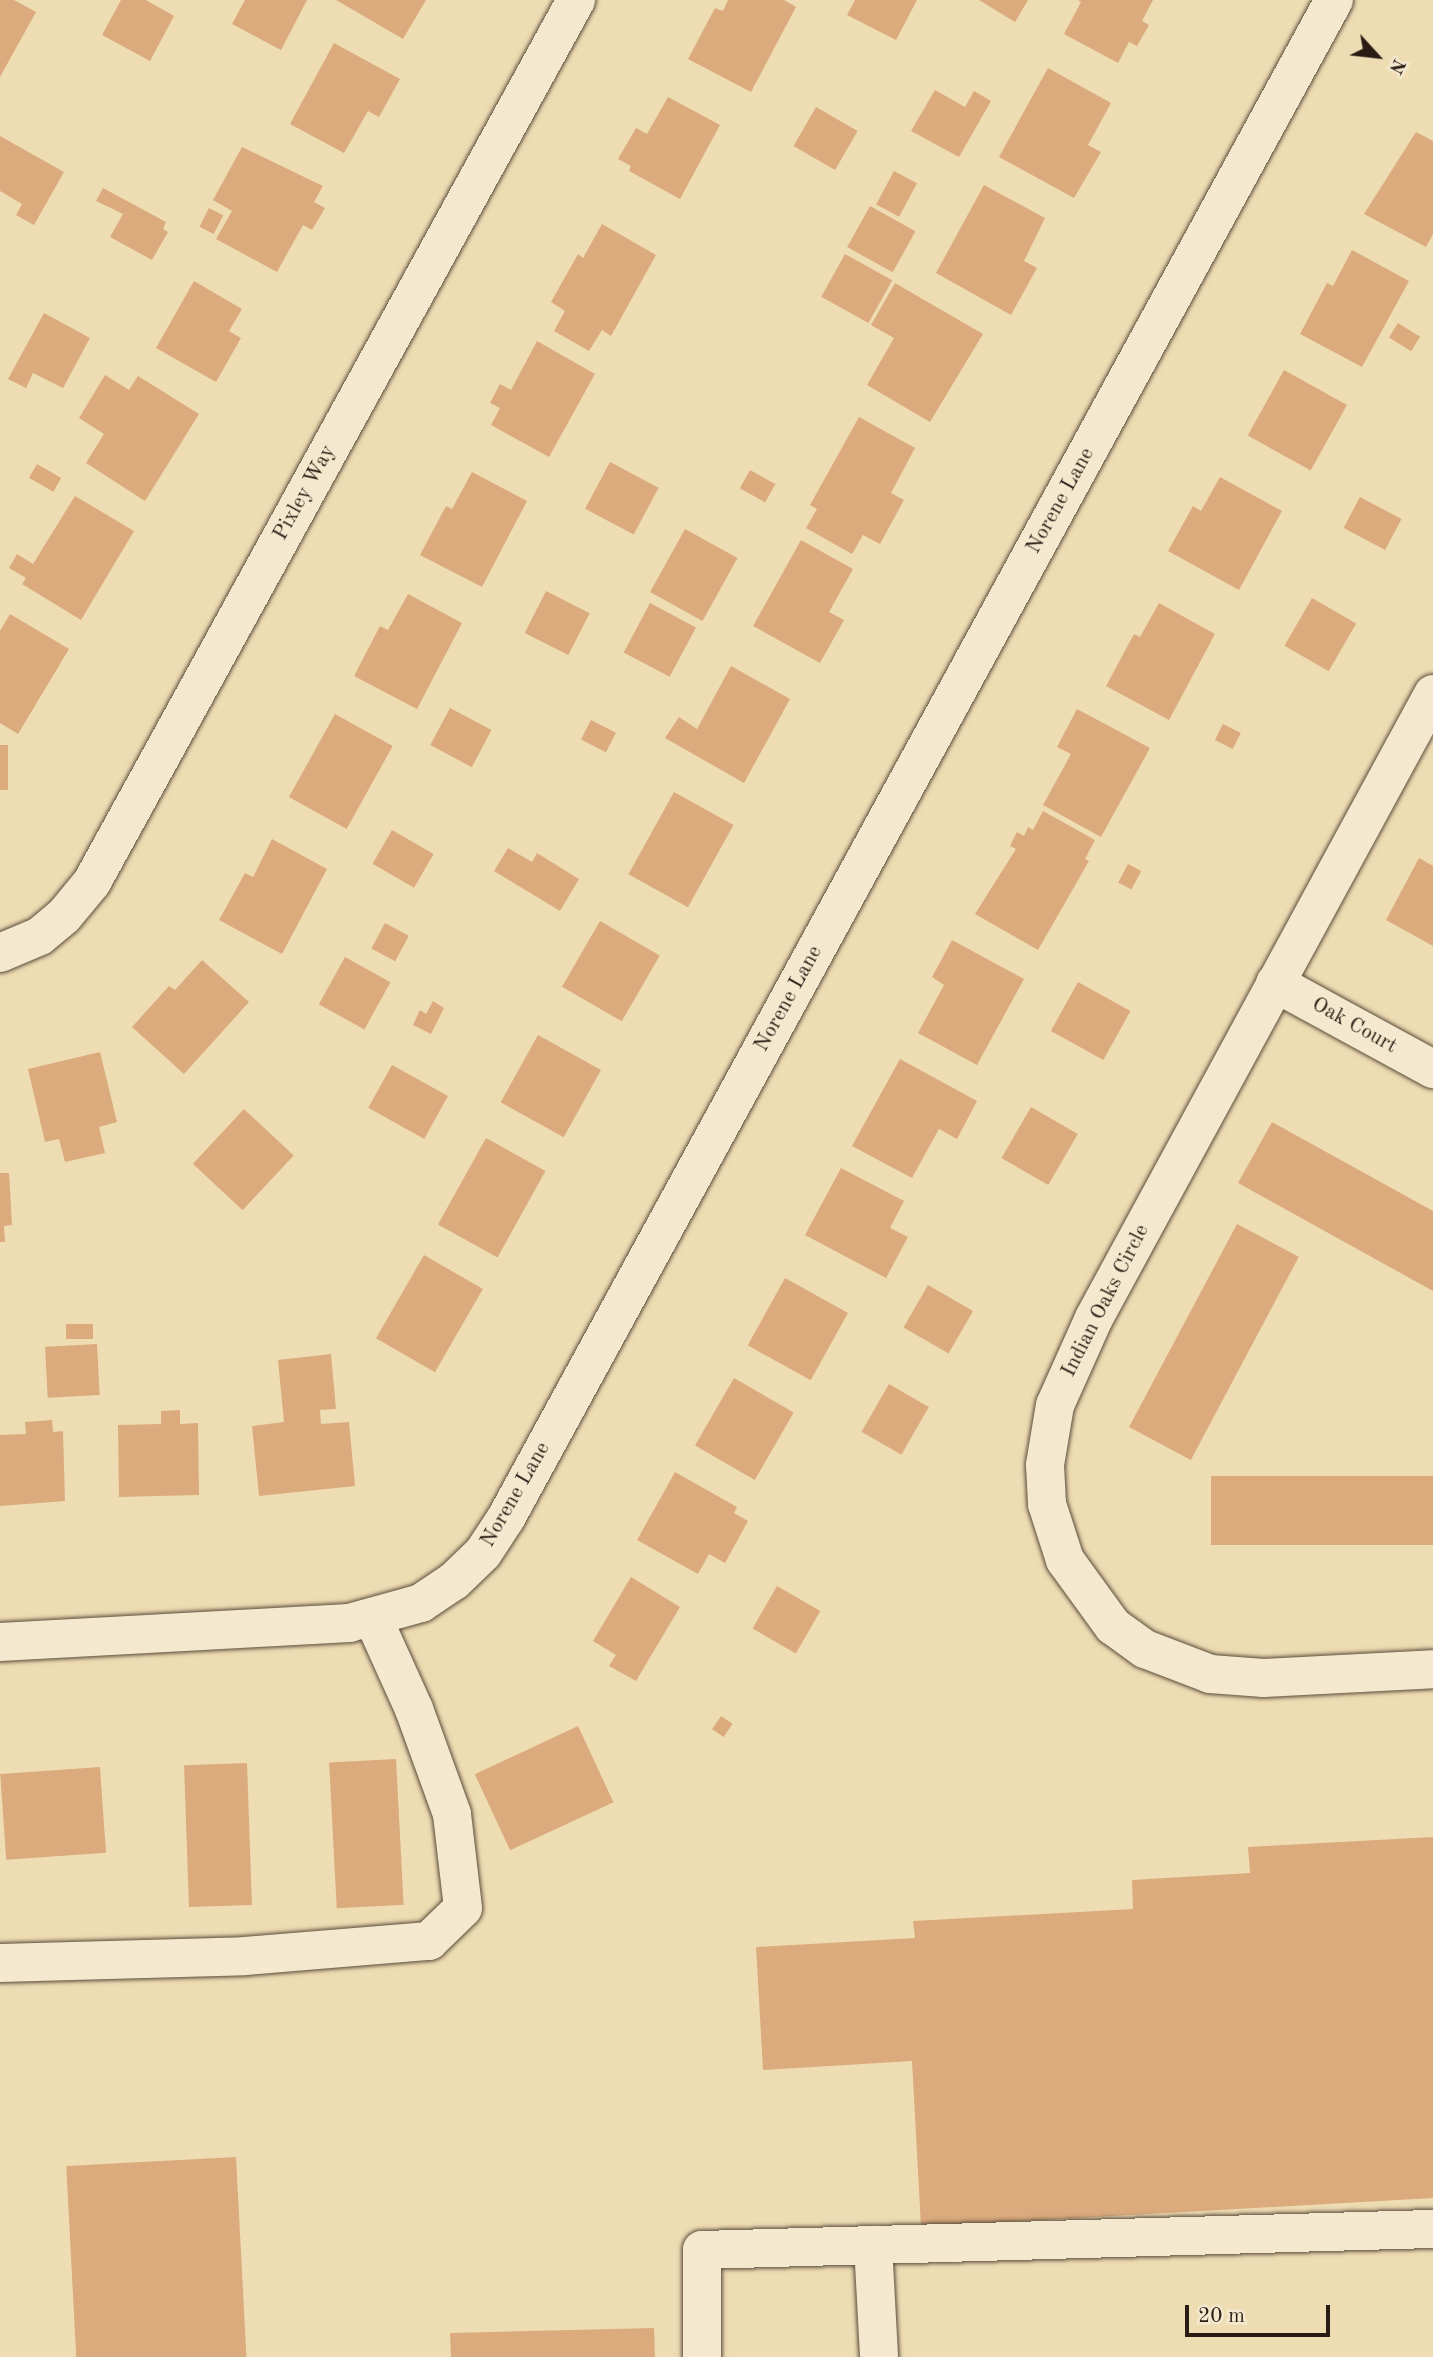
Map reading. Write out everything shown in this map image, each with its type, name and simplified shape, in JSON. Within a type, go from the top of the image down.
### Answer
[{"type":"street","name":"Pixley Way","points":[[0,953],[40,936],[64,916],[92,882],[576,0]]},
{"type":"street","name":"Norene Lane","points":[[0,1642],[373,1618],[421,1603],[454,1581],[483,1553],[506,1518],[1334,0]]},
{"type":"street","name":"Indian Oaks Circle","points":[[1433,694],[1094,1318],[1055,1405],[1045,1465],[1047,1504],[1065,1560],[1086,1596],[1113,1626],[1145,1649],[1182,1667],[1264,1678],[1433,1669]]},
{"type":"street","name":"Oak Court","points":[[1275,983],[1433,1069]]},
{"type":"street","points":[[0,1963],[245,1956],[429,1941],[463,1908],[452,1814],[414,1709],[373,1618]]},
{"type":"street","points":[[702,2357],[702,2250],[1433,2229]]},
{"type":"street","points":[[873,2245],[879,2357]]},
{"type":"building","points":[[0,0],[14,0],[36,12],[0,77]]},
{"type":"building","points":[[121,0],[146,0],[174,16],[150,61],[102,35]]},
{"type":"building","points":[[245,0],[307,0],[281,50],[232,24]]},
{"type":"building","points":[[336,0],[426,0],[403,39]]},
{"type":"building","points":[[728,0],[784,0],[796,7],[751,92],[688,59],[715,8],[723,11]]},
{"type":"building","points":[[855,0],[917,0],[896,40],[847,15]]},
{"type":"building","points":[[979,0],[1028,0],[1015,22]]},
{"type":"building","points":[[1078,0],[1153,0],[1142,21],[1149,25],[1137,46],[1129,42],[1118,63],[1064,34],[1081,2]]},
{"type":"building","points":[[334,43],[400,79],[379,117],[368,111],[344,153],[290,124]]},
{"type":"building","points":[[1048,68],[1111,103],[1088,145],[1101,152],[1074,198],[999,157]]},
{"type":"building","points":[[935,90],[965,107],[974,91],[991,101],[959,157],[911,131]]},
{"type":"building","points":[[668,97],[720,125],[680,199],[629,171],[631,166],[618,159],[636,128],[647,134]]},
{"type":"building","points":[[816,107],[858,131],[835,170],[794,146]]},
{"type":"building","points":[[1416,132],[1433,141],[1433,234],[1426,247],[1364,214]]},
{"type":"building","points":[[0,136],[64,172],[34,225],[16,215],[22,204],[0,191]]},
{"type":"building","points":[[242,147],[323,186],[314,202],[325,208],[312,230],[303,225],[277,272],[216,239],[232,211],[213,200]]},
{"type":"building","points":[[894,171],[917,183],[899,217],[876,205]]},
{"type":"building","points":[[984,185],[1045,218],[1024,261],[1037,268],[1011,315],[936,273]]},
{"type":"building","points":[[103,188],[166,222],[163,229],[168,232],[152,260],[110,237],[123,214],[96,201]]},
{"type":"building","points":[[870,206],[915,231],[893,272],[847,247]]},
{"type":"building","points":[[209,208],[223,215],[214,234],[199,227]]},
{"type":"building","points":[[602,224],[656,255],[611,336],[602,330],[589,351],[554,331],[565,311],[551,302],[578,254],[583,258]]},
{"type":"building","points":[[1352,250],[1409,281],[1362,367],[1300,334],[1327,283],[1333,286]]},
{"type":"building","points":[[845,254],[892,280],[868,323],[821,297]]},
{"type":"building","points":[[194,281],[242,309],[229,331],[241,338],[216,382],[156,348]]},
{"type":"building","points":[[895,283],[983,334],[930,422],[867,385],[894,338],[871,325]]},
{"type":"building","points":[[44,313],[90,338],[63,388],[33,373],[26,388],[8,379]]},
{"type":"building","points":[[1398,323],[1420,337],[1411,351],[1389,337]]},
{"type":"building","points":[[537,341],[595,374],[549,457],[491,425],[500,408],[490,403],[500,384],[511,390]]},
{"type":"building","points":[[1284,370],[1347,405],[1311,471],[1248,436]]},
{"type":"building","points":[[105,375],[129,390],[138,376],[199,414],[145,501],[86,463],[104,434],[79,418]]},
{"type":"building","points":[[859,417],[915,448],[891,493],[904,500],[880,544],[863,535],[852,554],[806,528],[817,509],[810,505]]},
{"type":"building","points":[[610,462],[659,488],[634,535],[585,509]]},
{"type":"building","points":[[37,464],[61,478],[53,492],[29,478]]},
{"type":"building","points":[[750,470],[775,484],[765,502],[740,488]]},
{"type":"building","points":[[472,472],[527,501],[482,587],[420,555],[446,506],[452,509]]},
{"type":"building","points":[[1220,477],[1282,511],[1239,590],[1168,551],[1193,506],[1201,511]]},
{"type":"building","points":[[75,496],[134,531],[81,620],[22,584],[26,578],[9,568],[17,554],[33,564]]},
{"type":"building","points":[[1360,497],[1401,519],[1385,550],[1344,528]]},
{"type":"building","points":[[685,529],[737,558],[703,621],[650,592]]},
{"type":"building","points":[[801,540],[853,569],[829,612],[844,620],[820,663],[753,626]]},
{"type":"building","points":[[546,591],[590,613],[568,655],[525,633]]},
{"type":"building","points":[[408,594],[462,623],[417,709],[354,676],[380,626],[388,630]]},
{"type":"building","points":[[1312,598],[1356,623],[1329,671],[1284,646]]},
{"type":"building","points":[[650,603],[696,627],[670,677],[624,652]]},
{"type":"building","points":[[1159,603],[1215,634],[1169,720],[1106,686],[1134,634],[1140,637]]},
{"type":"building","points":[[10,614],[69,649],[18,734],[0,723],[0,631]]},
{"type":"building","points":[[731,666],[790,699],[744,783],[665,738],[679,717],[697,729]]},
{"type":"building","points":[[450,708],[491,730],[472,767],[430,745]]},
{"type":"building","points":[[1077,709],[1150,748],[1101,837],[1043,805],[1071,754],[1057,747]]},
{"type":"building","points":[[335,714],[393,746],[347,829],[289,797]]},
{"type":"building","points":[[591,720],[616,733],[606,752],[581,740]]},
{"type":"building","points":[[1223,724],[1241,733],[1233,749],[1215,740]]},
{"type":"building","points":[[0,745],[8,745],[8,790],[0,790]]},
{"type":"building","points":[[674,792],[733,825],[688,907],[628,874]]},
{"type":"building","points":[[1043,811],[1095,840],[1085,859],[1089,861],[1038,950],[975,914],[1016,849],[1010,846],[1017,832],[1024,836],[1028,827],[1033,830]]},
{"type":"building","points":[[392,830],[434,854],[414,888],[372,864]]},
{"type":"building","points":[[272,839],[327,869],[282,954],[219,920],[245,873],[253,877]]},
{"type":"building","points":[[508,848],[532,862],[537,853],[579,879],[560,911],[494,871]]},
{"type":"building","points":[[1419,858],[1433,866],[1433,946],[1386,920]]},
{"type":"building","points":[[1128,864],[1141,871],[1131,890],[1118,883]]},
{"type":"building","points":[[600,921],[660,955],[622,1021],[562,987]]},
{"type":"building","points":[[385,923],[409,936],[395,961],[371,949]]},
{"type":"building","points":[[952,940],[1024,979],[977,1065],[918,1033],[944,985],[932,977]]},
{"type":"building","points":[[345,957],[390,982],[364,1029],[319,1004]]},
{"type":"building","points":[[202,960],[249,1002],[184,1074],[132,1027],[169,986],[175,990]]},
{"type":"building","points":[[1078,982],[1130,1011],[1103,1060],[1051,1031]]},
{"type":"building","points":[[433,1001],[444,1008],[431,1034],[413,1025],[420,1010],[426,1014]]},
{"type":"building","points":[[538,1035],[601,1070],[564,1137],[501,1102]]},
{"type":"building","points":[[100,1052],[117,1122],[99,1127],[105,1153],[65,1162],[59,1139],[45,1142],[28,1069]]},
{"type":"building","points":[[900,1059],[977,1101],[957,1139],[939,1129],[912,1178],[852,1146]]},
{"type":"building","points":[[392,1065],[448,1096],[424,1139],[368,1108]]},
{"type":"building","points":[[1031,1107],[1078,1134],[1048,1185],[1002,1158]]},
{"type":"building","points":[[244,1109],[294,1155],[243,1210],[193,1164]]},
{"type":"building","points":[[1272,1122],[1433,1211],[1433,1291],[1238,1183]]},
{"type":"building","points":[[486,1138],[545,1171],[497,1258],[438,1225]]},
{"type":"building","points":[[841,1168],[904,1201],[890,1228],[908,1237],[886,1278],[805,1235]]},
{"type":"building","points":[[0,1173],[9,1173],[12,1225],[4,1226],[5,1242],[0,1242]]},
{"type":"building","points":[[1237,1224],[1299,1257],[1191,1460],[1129,1427]]},
{"type":"building","points":[[424,1255],[483,1289],[435,1372],[376,1338]]},
{"type":"building","points":[[785,1278],[848,1313],[811,1380],[748,1345]]},
{"type":"building","points":[[928,1285],[973,1311],[949,1353],[904,1327]]},
{"type":"building","points":[[66,1324],[93,1324],[93,1339],[66,1339]]},
{"type":"building","points":[[97,1344],[100,1395],[48,1398],[45,1347]]},
{"type":"building","points":[[331,1354],[336,1409],[320,1410],[321,1424],[349,1422],[355,1486],[259,1496],[252,1426],[284,1422],[278,1360]]},
{"type":"building","points":[[734,1378],[794,1412],[755,1480],[695,1446]]},
{"type":"building","points":[[889,1384],[929,1407],[901,1455],[862,1432]]},
{"type":"building","points":[[180,1410],[180,1424],[198,1423],[199,1495],[119,1497],[118,1425],[161,1424],[161,1411]]},
{"type":"building","points":[[52,1420],[53,1432],[63,1431],[65,1501],[0,1506],[0,1435],[26,1434],[25,1422]]},
{"type":"building","points":[[675,1472],[737,1507],[734,1513],[748,1521],[725,1563],[709,1554],[698,1574],[637,1540]]},
{"type":"building","points":[[1211,1476],[1433,1476],[1433,1545],[1211,1545]]},
{"type":"building","points":[[631,1577],[680,1607],[636,1681],[609,1666],[616,1655],[593,1641]]},
{"type":"building","points":[[777,1586],[820,1611],[796,1653],[752,1628]]},
{"type":"building","points":[[721,1716],[733,1724],[724,1737],[712,1729]]},
{"type":"building","points":[[578,1726],[613,1802],[510,1850],[475,1774]]},
{"type":"building","points":[[396,1759],[404,1905],[337,1908],[329,1763]]},
{"type":"building","points":[[247,1763],[252,1905],[189,1907],[184,1765]]},
{"type":"building","points":[[100,1767],[106,1853],[6,1860],[0,1774]]},
{"type":"building","points":[[1433,1837],[1433,2198],[921,2227],[912,2061],[763,2070],[756,1947],[915,1938],[913,1921],[1133,1909],[1132,1880],[1250,1873],[1248,1847]]},
{"type":"building","points":[[236,2157],[246,2357],[76,2357],[66,2166]]},
{"type":"building","points":[[654,2328],[655,2357],[451,2357],[450,2333]]}]
